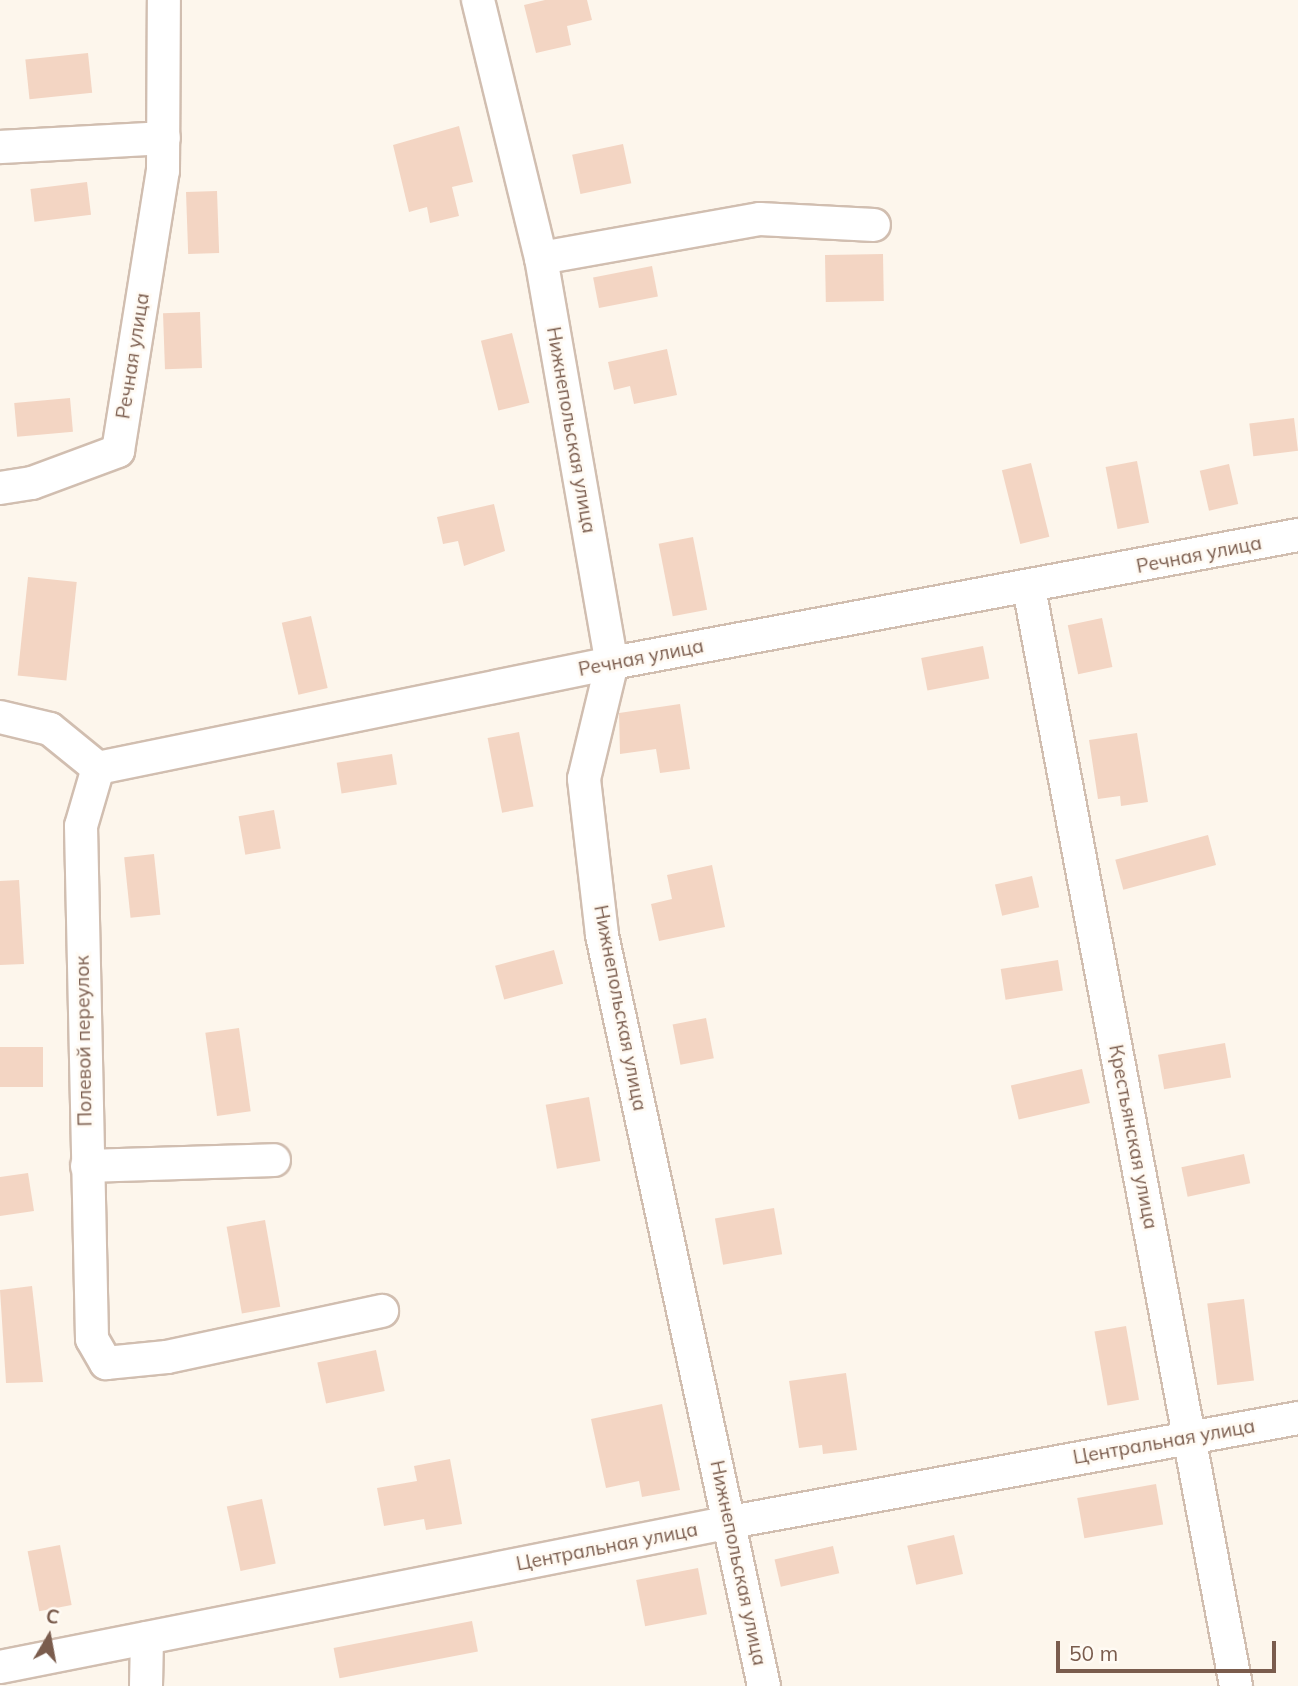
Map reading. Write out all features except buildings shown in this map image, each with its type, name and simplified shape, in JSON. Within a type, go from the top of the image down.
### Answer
[{"type":"street","name":"Речная улица","points":[[0,488],[32,483],[118,451],[163,171],[163,0]]},
{"type":"street","name":"Нижнепольская улица","points":[[478,0],[541,258],[612,663],[584,779],[602,935],[731,1522],[764,1686]]},
{"type":"street","points":[[0,147],[164,138]]},
{"type":"street","points":[[541,258],[760,219],[874,225]]},
{"type":"street","name":"Речная улица","points":[[98,768],[612,663],[1029,588],[1298,535]]},
{"type":"street","name":"Крестьянская улица","points":[[1029,588],[1236,1686]]},
{"type":"street","points":[[0,717],[50,729],[98,768]]},
{"type":"street","name":"Полевой переулок","points":[[98,768],[81,826],[89,1315],[92,1339],[106,1363],[167,1357],[382,1311]]},
{"type":"street","points":[[86,1166],[274,1160]]},
{"type":"street","name":"Центральная улица","points":[[0,1667],[731,1522],[1298,1418]]},
{"type":"street","points":[[146,1686],[147,1637]]}]
